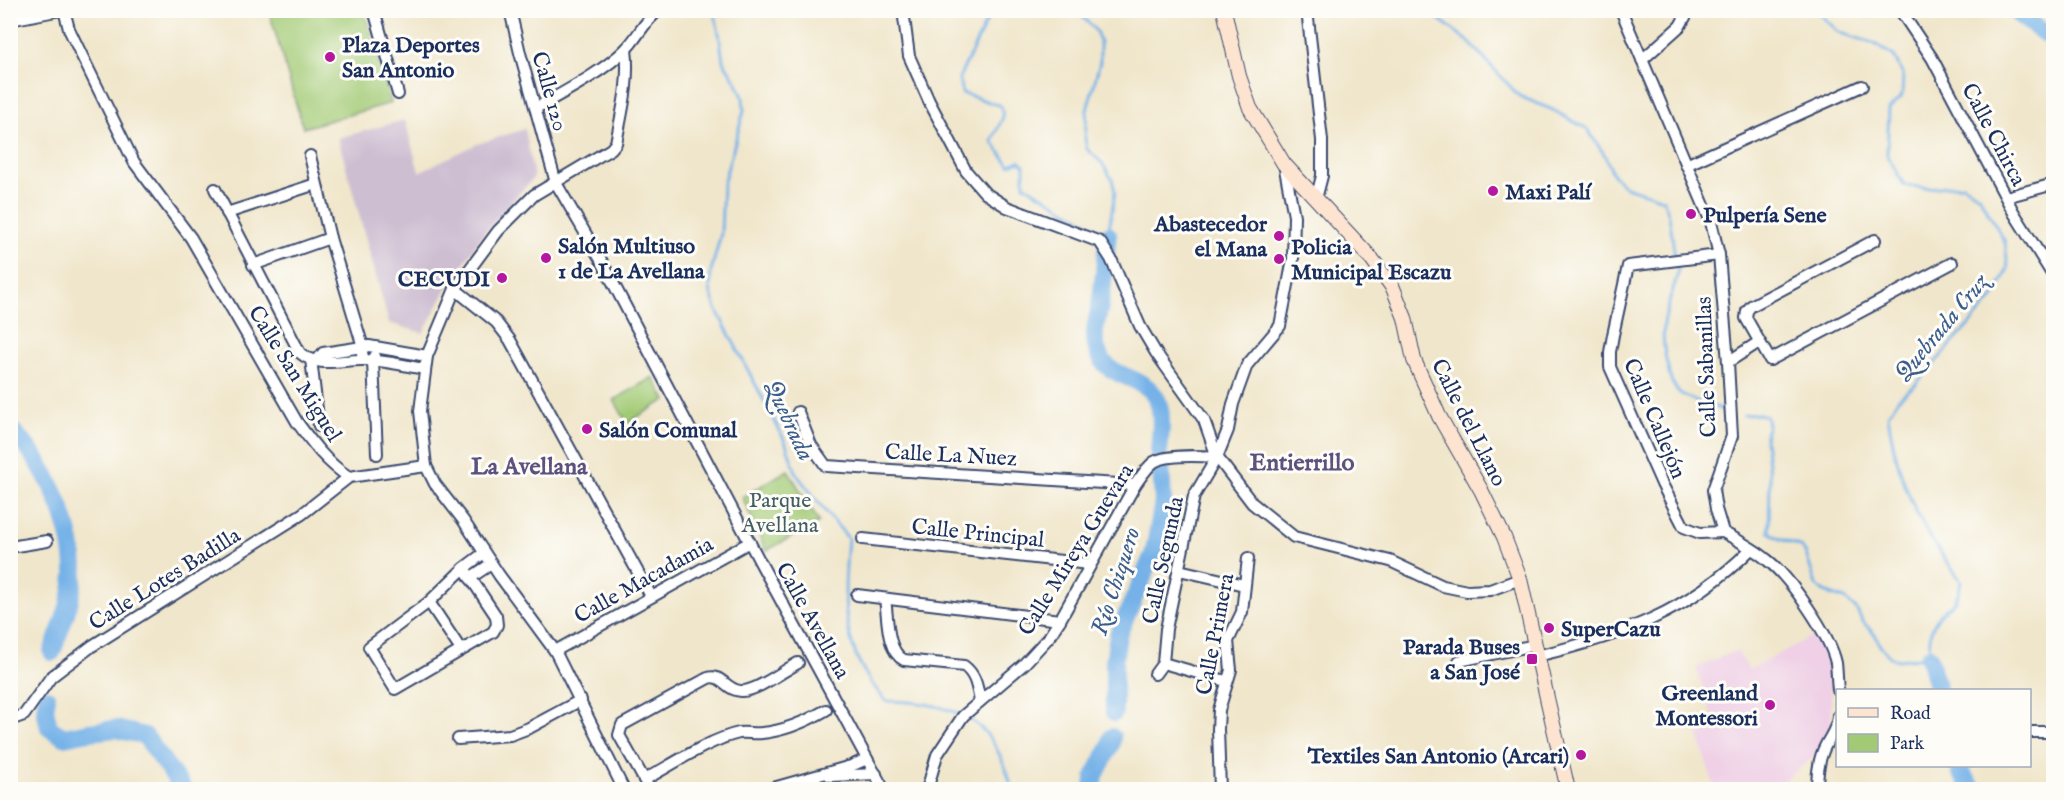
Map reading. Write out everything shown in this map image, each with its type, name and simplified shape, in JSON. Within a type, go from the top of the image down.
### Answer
[{"type":"main road","name":"Calle del Llano","points":[[1224,10],[1239,76],[1250,108],[1284,164],[1372,259],[1393,288],[1405,318],[1414,360],[1439,416],[1481,490],[1504,537],[1520,579],[1568,789]]},
{"type":"street","points":[[10,20],[63,10]]},
{"type":"street","name":"Calle San Miguel","points":[[63,10],[82,57],[134,162],[191,238],[297,422],[317,450],[349,477]]},
{"type":"street","points":[[374,10],[398,94]]},
{"type":"street","name":"Calle 120","points":[[510,10],[556,183]]},
{"type":"street","points":[[903,10],[909,56],[929,101],[966,171],[985,193],[1007,207],[1100,242],[1111,259],[1145,335],[1204,420],[1217,457],[1252,503],[1294,537],[1390,561],[1443,585],[1467,591],[1490,590],[1520,579]]},
{"type":"street","points":[[1307,10],[1322,140],[1322,176],[1316,199]]},
{"type":"street","name":"Calle Sabanillas","points":[[1621,10],[1711,222],[1719,255],[1732,436],[1713,490],[1723,532]]},
{"type":"street","points":[[1642,60],[1680,27],[1689,10]]},
{"type":"street","name":"Calle Chirca","points":[[1900,10],[1932,58],[2006,197],[2054,277]]},
{"type":"street","points":[[536,108],[591,76],[626,49],[653,12]]},
{"type":"street","points":[[624,789],[555,651],[435,484],[426,466],[420,411],[427,356],[455,290],[498,231],[534,195],[611,149],[616,143],[627,89],[626,49]]},
{"type":"street","points":[[1686,165],[1862,86]]},
{"type":"street","points":[[310,156],[330,238],[368,361],[377,454]]},
{"type":"street","name":"Calle Segunda","points":[[1163,663],[1166,629],[1194,496],[1217,457],[1228,430],[1233,404],[1247,365],[1280,326],[1293,259],[1294,216],[1284,164]]},
{"type":"street","name":"Calle Avellana","points":[[556,183],[605,266],[750,542],[884,789]]},
{"type":"street","points":[[227,213],[316,184]]},
{"type":"street","points":[[2006,197],[2054,184]]},
{"type":"street","points":[[215,189],[300,353],[326,363],[368,361],[425,369]]},
{"type":"street","points":[[253,265],[330,238]]},
{"type":"street","points":[[1875,240],[1751,306],[1746,318],[1770,360],[1952,263]]},
{"type":"street","name":"Calle Callejón","points":[[1719,255],[1628,266],[1610,352],[1610,367],[1662,484],[1684,527],[1700,533],[1723,532]]},
{"type":"street","points":[[455,290],[496,322],[510,340],[651,596]]},
{"type":"street","points":[[1728,362],[1759,342]]},
{"type":"street","points":[[314,359],[323,353],[363,347],[427,356]]},
{"type":"street","points":[[368,361],[376,354],[375,347]]},
{"type":"street","points":[[314,359],[319,426]]},
{"type":"street","name":"Calle La Nuez","points":[[798,412],[811,445],[826,466],[1135,484]]},
{"type":"street","name":"Calle Mireya Guevara","points":[[927,789],[937,755],[963,717],[1024,664],[1049,637],[1135,484],[1154,462],[1196,455],[1217,457]]},
{"type":"street","points":[[349,477],[426,466]]},
{"type":"street","name":"Calle Lotes Badilla","points":[[10,720],[24,715],[51,677],[92,646],[302,514],[349,477]]},
{"type":"street","points":[[1723,532],[1768,560],[1787,580],[1829,644],[1835,661],[1838,689]]},
{"type":"street","name":"Calle Principal","points":[[863,539],[1089,564]]},
{"type":"street","points":[[10,548],[46,541]]},
{"type":"street","name":"Calle Macadamia","points":[[555,651],[750,542]]},
{"type":"street","points":[[1460,661],[1588,643],[1627,631],[1660,616],[1689,599],[1729,571],[1751,549]]},
{"type":"street","points":[[464,568],[496,616],[497,625],[493,632],[395,689],[369,647],[429,602],[464,568],[484,553]]},
{"type":"street","name":"Calle Primera","points":[[1220,789],[1219,710],[1230,670],[1228,640],[1242,612],[1248,558]]},
{"type":"street","points":[[471,578],[491,564]]},
{"type":"street","points":[[1179,570],[1244,585]]},
{"type":"street","points":[[857,595],[1060,620]]},
{"type":"street","points":[[885,599],[890,636],[898,657],[904,660],[964,666],[975,678],[980,701]]},
{"type":"street","points":[[429,602],[461,650]]},
{"type":"street","points":[[798,663],[753,688],[740,692],[729,688],[719,678],[714,676],[708,678],[622,725],[619,735],[647,785],[718,740],[740,733],[762,733],[788,727],[826,710]]},
{"type":"street","points":[[1155,674],[1163,663],[1226,681]]},
{"type":"street","points":[[458,739],[510,735],[581,700]]},
{"type":"street","points":[[2031,732],[2054,732]]},
{"type":"street","points":[[1817,789],[1817,774],[1823,751],[1835,734]]},
{"type":"street","points":[[766,789],[851,766],[867,759]]},
{"type":"street","points":[[812,777],[876,774]]},
{"type":"shaded area","points":[[405,120],[419,172],[477,144],[525,129],[534,177],[484,233],[447,288],[423,333],[389,323],[338,138]]},
{"type":"shaded area","name":"Greenland Montessori","points":[[1816,634],[1828,663],[1831,695],[1831,727],[1825,742],[1813,757],[1775,789],[1715,789],[1698,736],[1716,726],[1696,668],[1737,650],[1749,670]]},
{"type":"green space","name":"Plaza Deportes San Antonio","points":[[269,11],[364,11],[391,103],[303,128]]},
{"type":"green space","points":[[653,377],[666,400],[627,423],[614,400]]},
{"type":"green space","name":"Parque Avellana","points":[[788,470],[819,522],[766,551],[742,497]]},
{"type":"waterway","name":"Quebrada","points":[[714,10],[723,61],[743,97],[744,111],[723,184],[721,234],[711,271],[710,290],[716,309],[785,441],[797,475],[848,538],[845,583],[848,624],[852,644],[871,682],[886,701],[924,703],[948,709],[971,720],[981,728],[996,748],[1008,774],[1012,790]]},
{"type":"waterway","points":[[992,10],[959,78],[962,93],[1001,106],[1003,117],[992,141],[1009,165],[1020,161],[1024,165],[1024,185],[1108,235],[1115,192],[1112,179],[1102,163],[1087,149],[1085,140],[1087,110],[1100,62],[1100,42],[1096,31],[1076,10]]},
{"type":"waterway","points":[[1427,10],[1468,41],[1519,96],[1553,110],[1587,129],[1604,154],[1614,176],[1626,187],[1663,199],[1669,215],[1675,257]]},
{"type":"waterway","name":"Quebrada Cruz","points":[[1744,415],[1766,416],[1768,425],[1765,440],[1770,480],[1769,532],[1800,546],[1806,554],[1816,585],[1824,592],[1845,599],[1856,609],[1863,622],[1890,657],[1898,660],[1929,657],[1932,628],[1941,613],[1953,603],[1961,581],[1938,550],[1912,503],[1897,460],[1888,415],[1898,399],[1915,385],[1994,297],[2008,268],[2005,242],[1979,196],[1963,185],[1926,188],[1904,185],[1887,155],[1889,109],[1902,96],[1903,75],[1894,56],[1873,43],[1840,33],[1815,10]]},
{"type":"waterway","points":[[2016,10],[2019,15],[2054,40]]},
{"type":"waterway","name":"Río Chiquero","points":[[1108,235],[1095,343],[1102,360],[1110,368],[1138,382],[1154,394],[1161,416],[1159,451]]},
{"type":"waterway","points":[[1677,265],[1678,273],[1663,331],[1665,354],[1671,378],[1675,388],[1684,396],[1723,410]]},
{"type":"waterway","points":[[10,429],[35,458],[56,495],[73,554],[74,573],[71,593],[52,652]]},
{"type":"waterway","name":"Río Chiquero","points":[[1114,713],[1114,662],[1118,635],[1154,552],[1163,502],[1161,465]]},
{"type":"waterway","points":[[1929,657],[1938,689]]},
{"type":"waterway","points":[[47,698],[45,709],[49,728],[64,737],[116,729],[145,736],[184,790]]},
{"type":"waterway","name":"Río Chiquero","points":[[1092,790],[1095,775],[1111,744],[1112,737]]},
{"type":"waterway","points":[[1959,767],[1974,790]]},
{"type":"place","name":"Plaza Deportes San Antonio","points":[[330,57]]},
{"type":"place","name":"Maxi Palí","points":[[1493,191]]},
{"type":"place","name":"Pulpería Sene","points":[[1691,214]]},
{"type":"place","name":"Abastecedor el Mana","points":[[1279,236]]},
{"type":"place","name":"Salón Multiuso 1 de La Avellana","points":[[546,258]]},
{"type":"place","name":"Policia Municipal Escazu","points":[[1279,259]]},
{"type":"place","name":"CECUDI","points":[[502,278]]},
{"type":"place","name":"Salón Comunal","points":[[587,429]]},
{"type":"place","name":"SuperCazu","points":[[1549,628]]},
{"type":"place","name":"Parada Buses a San José","points":[[1532,659]]},
{"type":"place","name":"Greenland Montessori","points":[[1770,705]]},
{"type":"place","name":"Textiles San Antonio (Arcari)","points":[[1581,755]]},
{"type":"district","name":"Entierrillo","points":[[1302,462]]},
{"type":"district","name":"La Avellana","points":[[529,466]]}]
